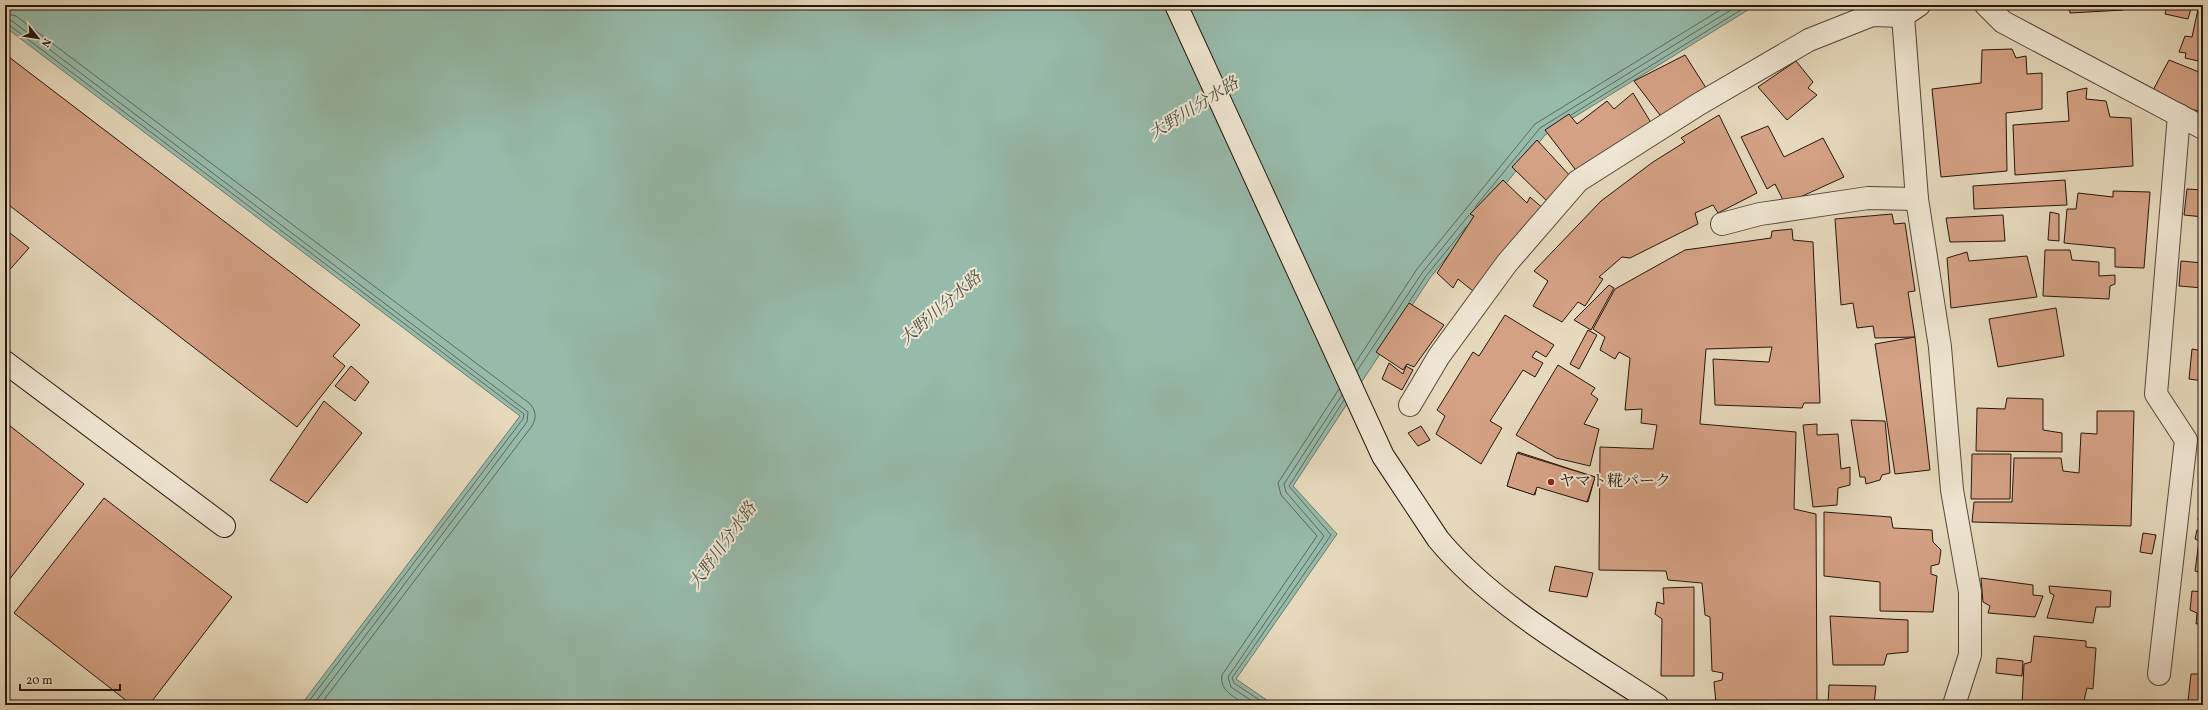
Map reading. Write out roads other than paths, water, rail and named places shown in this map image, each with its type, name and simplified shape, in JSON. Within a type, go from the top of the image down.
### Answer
[{"type":"street","points":[[1176,5],[1383,456],[1448,551],[1511,608],[1657,705]]},
{"type":"street","points":[[1986,5],[2003,22],[2203,128]]},
{"type":"street","points":[[1410,405],[1439,356],[1507,263],[1578,181],[1699,104],[1809,40],[1872,15],[1911,10],[1917,199],[1940,347],[1952,490],[1970,592],[1970,655],[1954,705]]},
{"type":"street","points":[[2159,674],[2186,440],[2156,394],[2179,116]]},
{"type":"street","points":[[1722,224],[1760,214],[1868,198],[1917,199]]},
{"type":"street","points":[[5,362],[224,526]]},
{"type":"water","name":"大野川分水路","points":[[5,5],[1756,5],[1545,135],[1430,278],[1293,486],[1337,534],[1236,679],[1274,705],[301,705],[520,416],[5,27]]},
{"type":"place","name":"ヤマト糀パーク","points":[[1551,482]]}]
